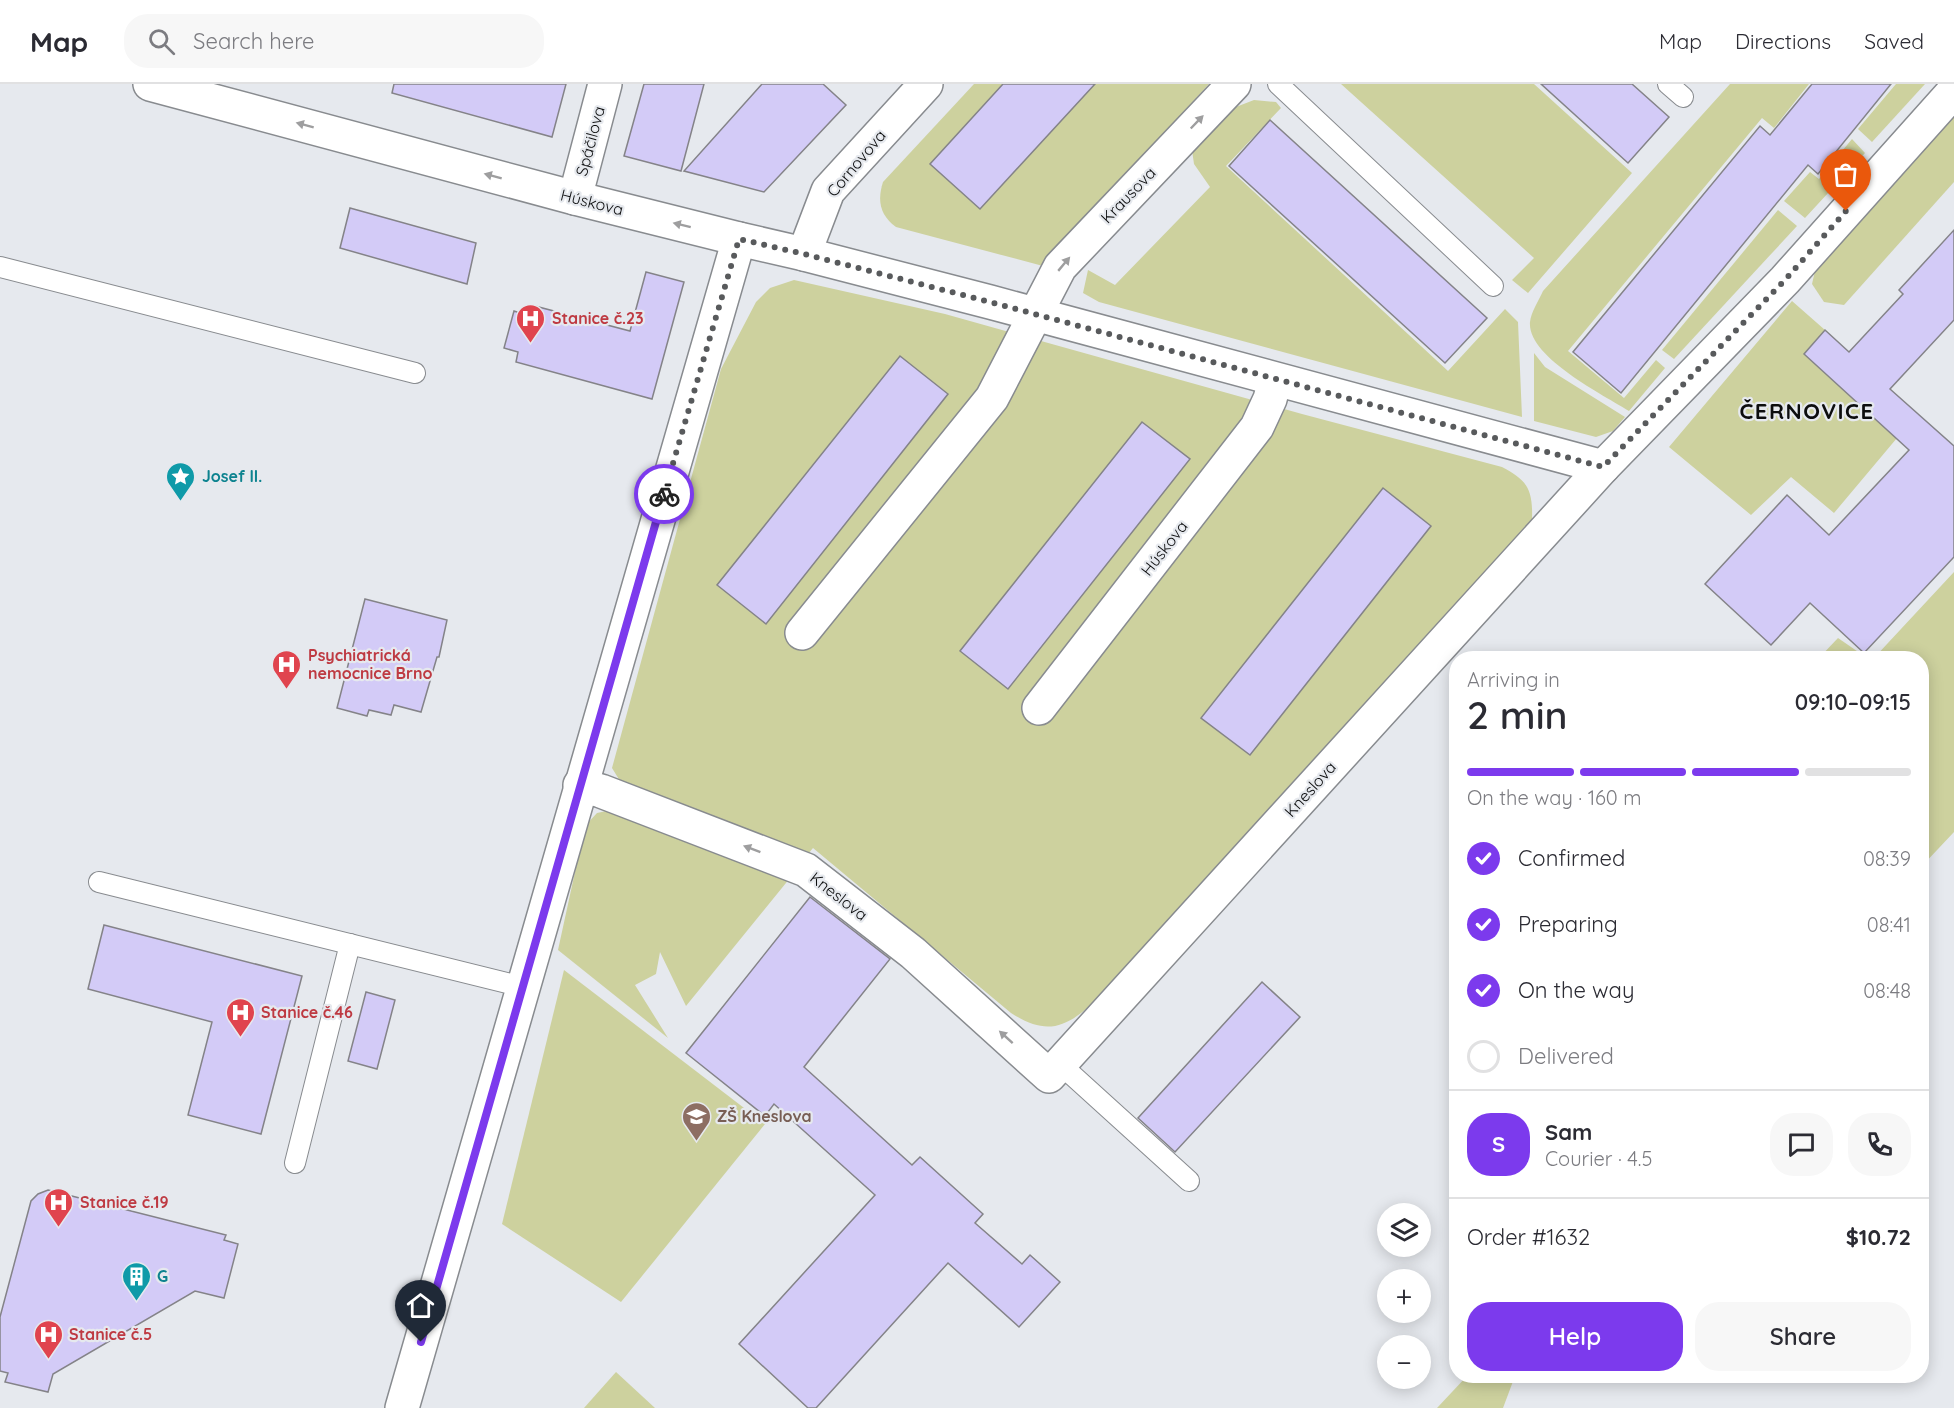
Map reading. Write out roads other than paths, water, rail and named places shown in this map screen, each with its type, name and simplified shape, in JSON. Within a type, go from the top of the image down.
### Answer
[{"type":"street","name":"Húskova","points":[[150,84],[575,198],[804,254],[1603,467]]},
{"type":"street","name":"Spáčilova","points":[[575,198],[605,84]]},
{"type":"street","name":"Cornovova","points":[[804,254],[828,191],[926,84]]},
{"type":"street","name":"Krausova","points":[[1035,315],[1060,267],[1234,84]]},
{"type":"street","name":"Kneslova","points":[[580,786],[601,791],[806,870],[913,953],[1055,1070],[1603,467],[1785,280],[1954,91]]},
{"type":"street","points":[[402,1408],[739,239]]},
{"type":"street","points":[[802,633],[992,398],[1035,315]]},
{"type":"street","name":"Húskova","points":[[1039,708],[1257,427],[1270,399],[1275,380]]},
{"type":"lane","points":[[1278,84],[1493,286]]},
{"type":"lane","points":[[0,267],[415,373]]},
{"type":"lane","points":[[99,882],[523,987]]},
{"type":"lane","points":[[295,1163],[350,944]]},
{"type":"lane","points":[[1055,1070],[1189,1181]]},
{"type":"place","name":"Stanice č.23","points":[[531,344]]},
{"type":"place","name":"Josef II.","points":[[181,502]]},
{"type":"place","name":"Psychiatrická nemocnice Brno","points":[[287,690]]},
{"type":"place","name":"Stanice č.46","points":[[240,1038]]},
{"type":"place","name":"ZŠ Kneslova","points":[[696,1142]]},
{"type":"place","name":"Stanice č.19","points":[[59,1228]]},
{"type":"place","name":"G","points":[[136,1302]]},
{"type":"place","name":"Stanice č.5","points":[[48,1360]]},
{"type":"district","name":"ČERNOVICE","points":[[1807,411]]}]
